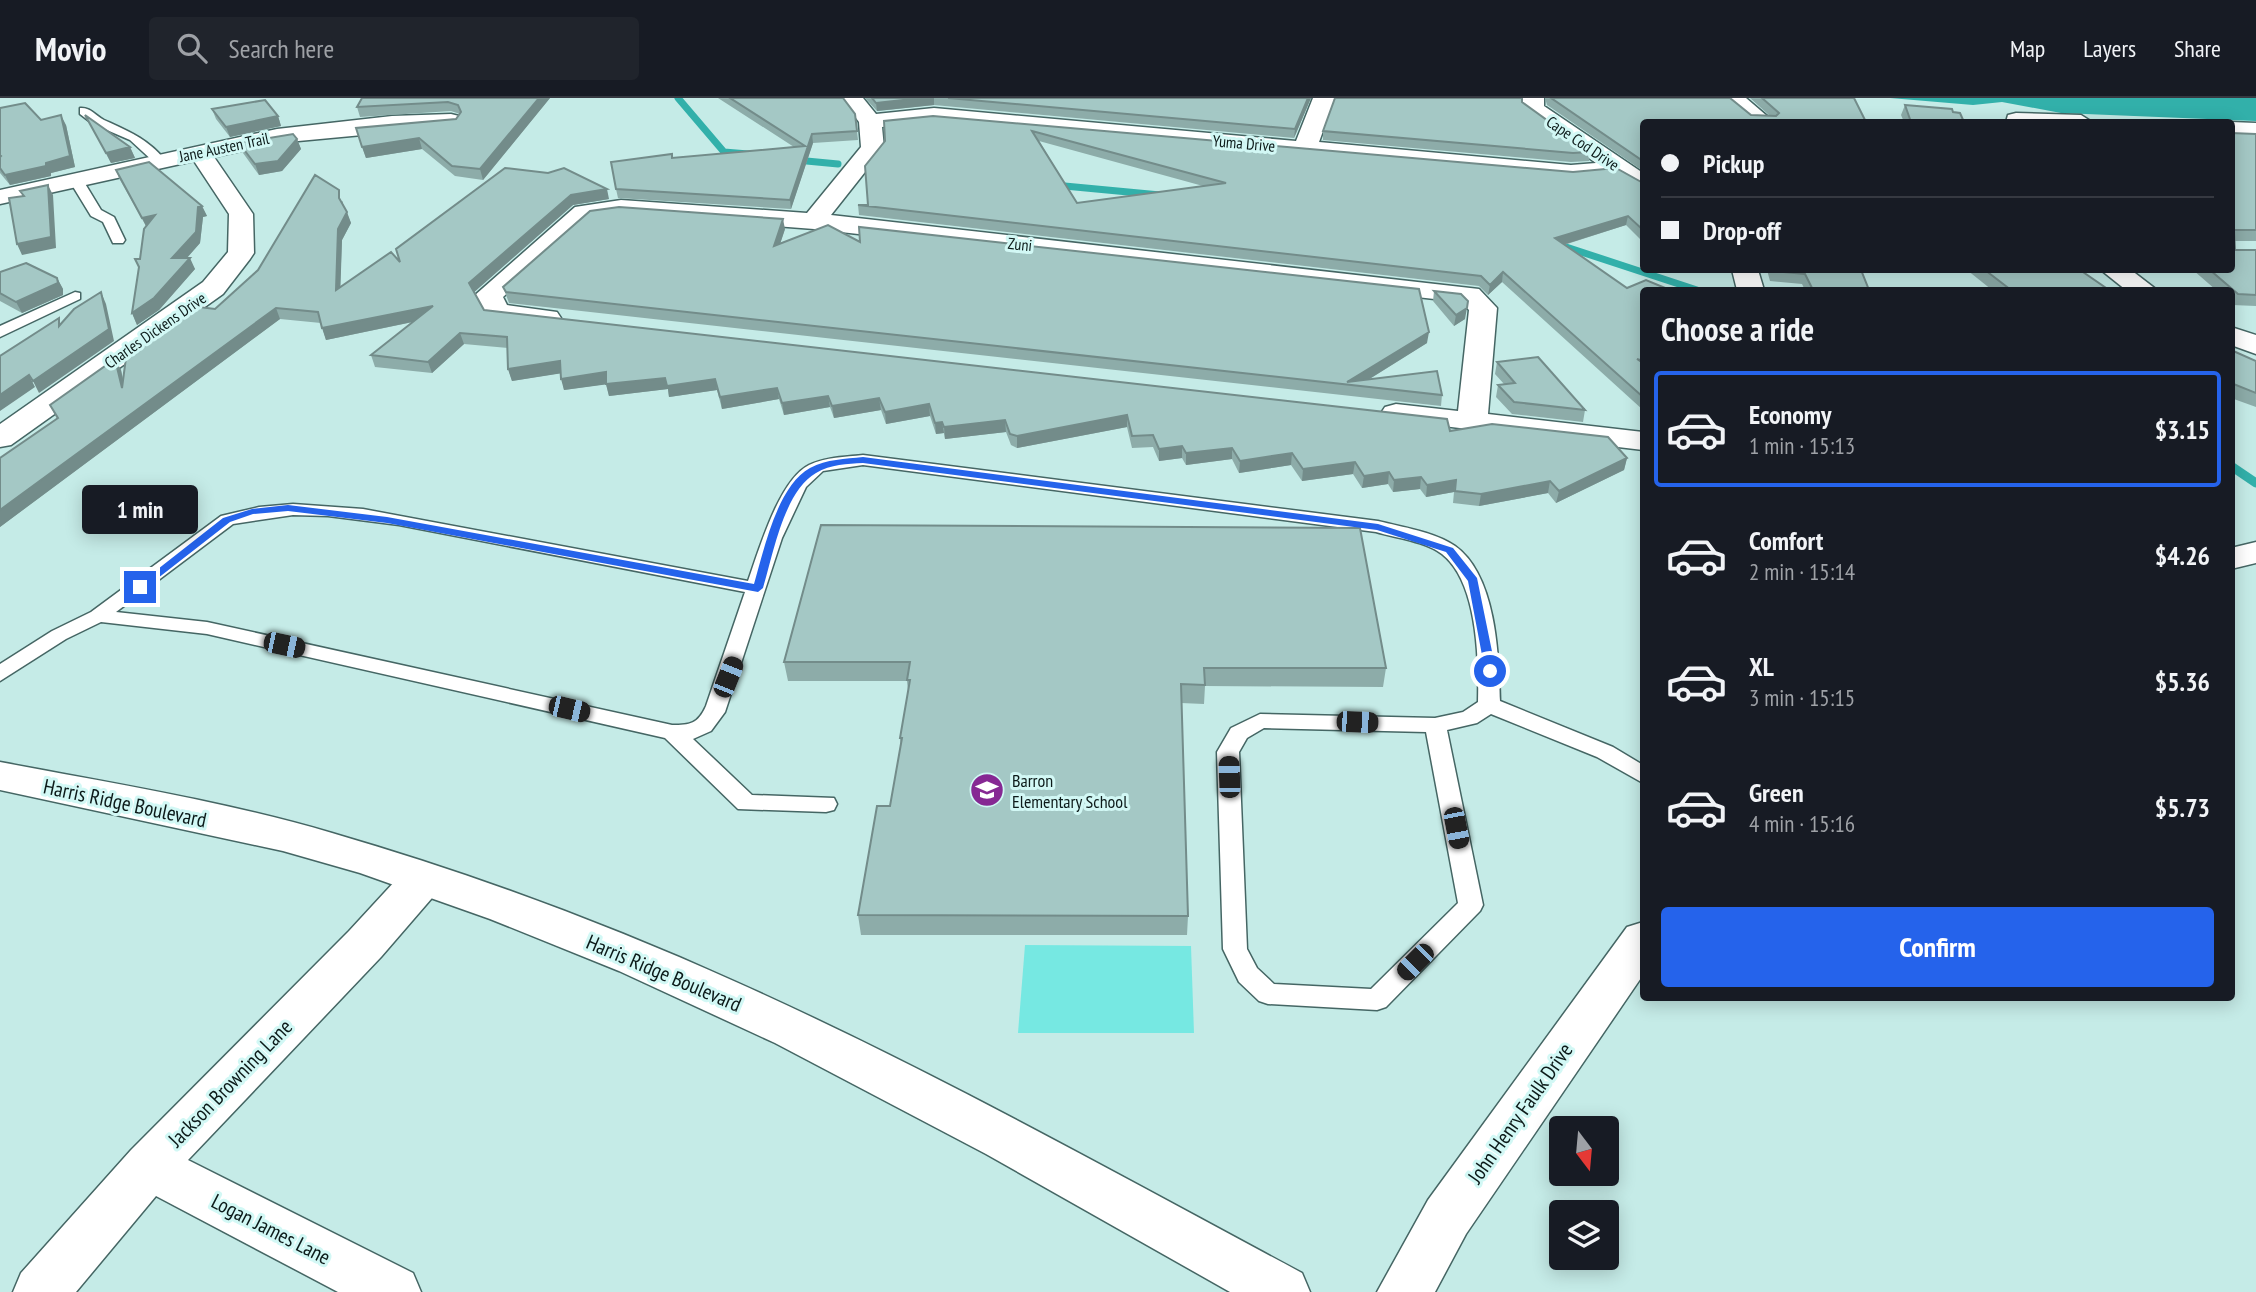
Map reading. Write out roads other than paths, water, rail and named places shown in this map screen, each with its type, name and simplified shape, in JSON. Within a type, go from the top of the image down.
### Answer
[{"type":"street","points":[[814,221],[873,148],[870,121],[852,98]]},
{"type":"street","points":[[1305,148],[1324,98]]},
{"type":"street","name":"Cape Cod Drive","points":[[1532,98],[1533,109],[1640,182]]},
{"type":"street","points":[[1732,98],[1759,119]]},
{"type":"street","name":"Yuma Drive","points":[[870,121],[934,115],[1572,172],[1619,168]]},
{"type":"street","name":"Jane Austen Trail","points":[[0,197],[277,135],[392,123],[452,121]]},
{"type":"street","points":[[2235,129],[2256,130]]},
{"type":"street","name":"Charles Dickens Drive","points":[[0,438],[213,288],[241,253],[241,214],[199,151]]},
{"type":"street","name":"Zuni","points":[[580,321],[498,312],[488,296],[584,212],[621,206],[814,221],[1469,295],[1483,308],[1472,421]]},
{"type":"street","points":[[2118,273],[2138,287]]},
{"type":"street","points":[[2235,337],[2256,345]]},
{"type":"street","points":[[1362,409],[1640,441]]},
{"type":"street","points":[[2235,558],[2256,552]]},
{"type":"street","name":"Harris Ridge Boulevard","points":[[0,776],[285,836],[527,915],[719,995],[952,1112],[1282,1292]]},
{"type":"street","name":"Jackson Browning Lane","points":[[41,1292],[149,1166],[365,944],[423,879]]},
{"type":"street","name":"John Henry Faulk Drive","points":[[1405,1292],[1447,1217],[1640,943]]},
{"type":"street","name":"Logan James Lane","points":[[149,1166],[393,1292]]},
{"type":"lane","points":[[85,111],[97,121],[134,137],[159,160]]},
{"type":"lane","points":[[76,180],[96,213],[109,220],[118,240]]},
{"type":"lane","points":[[0,332],[75,296]]},
{"type":"lane","points":[[99,617],[207,628],[672,732],[696,732],[711,719],[734,661],[781,513],[797,484],[811,471],[831,463],[863,460],[1378,527],[1450,550],[1474,580],[1490,671],[1489,705]]},
{"type":"lane","points":[[0,674],[59,635],[99,617],[227,520],[252,512],[288,508],[387,520],[758,588]]},
{"type":"lane","points":[[1435,725],[1471,905],[1377,1000],[1268,995],[1248,975],[1235,949],[1228,752],[1239,733],[1260,721],[1435,725],[1469,718],[1489,705]]},
{"type":"lane","points":[[1489,705],[1605,752],[1640,773]]},
{"type":"lane","points":[[672,732],[746,803],[826,804]]},
{"type":"waterway","points":[[678,98],[724,152],[748,154]]},
{"type":"waterway","points":[[796,160],[838,164]]},
{"type":"waterway","points":[[1054,185],[1160,195]]},
{"type":"waterway","points":[[1557,244],[1640,271]]},
{"type":"waterway","points":[[1645,273],[1688,287]]},
{"type":"waterway","points":[[2235,469],[2256,483]]},
{"type":"place","name":"Barron Elementary School","points":[[987,790]]}]
